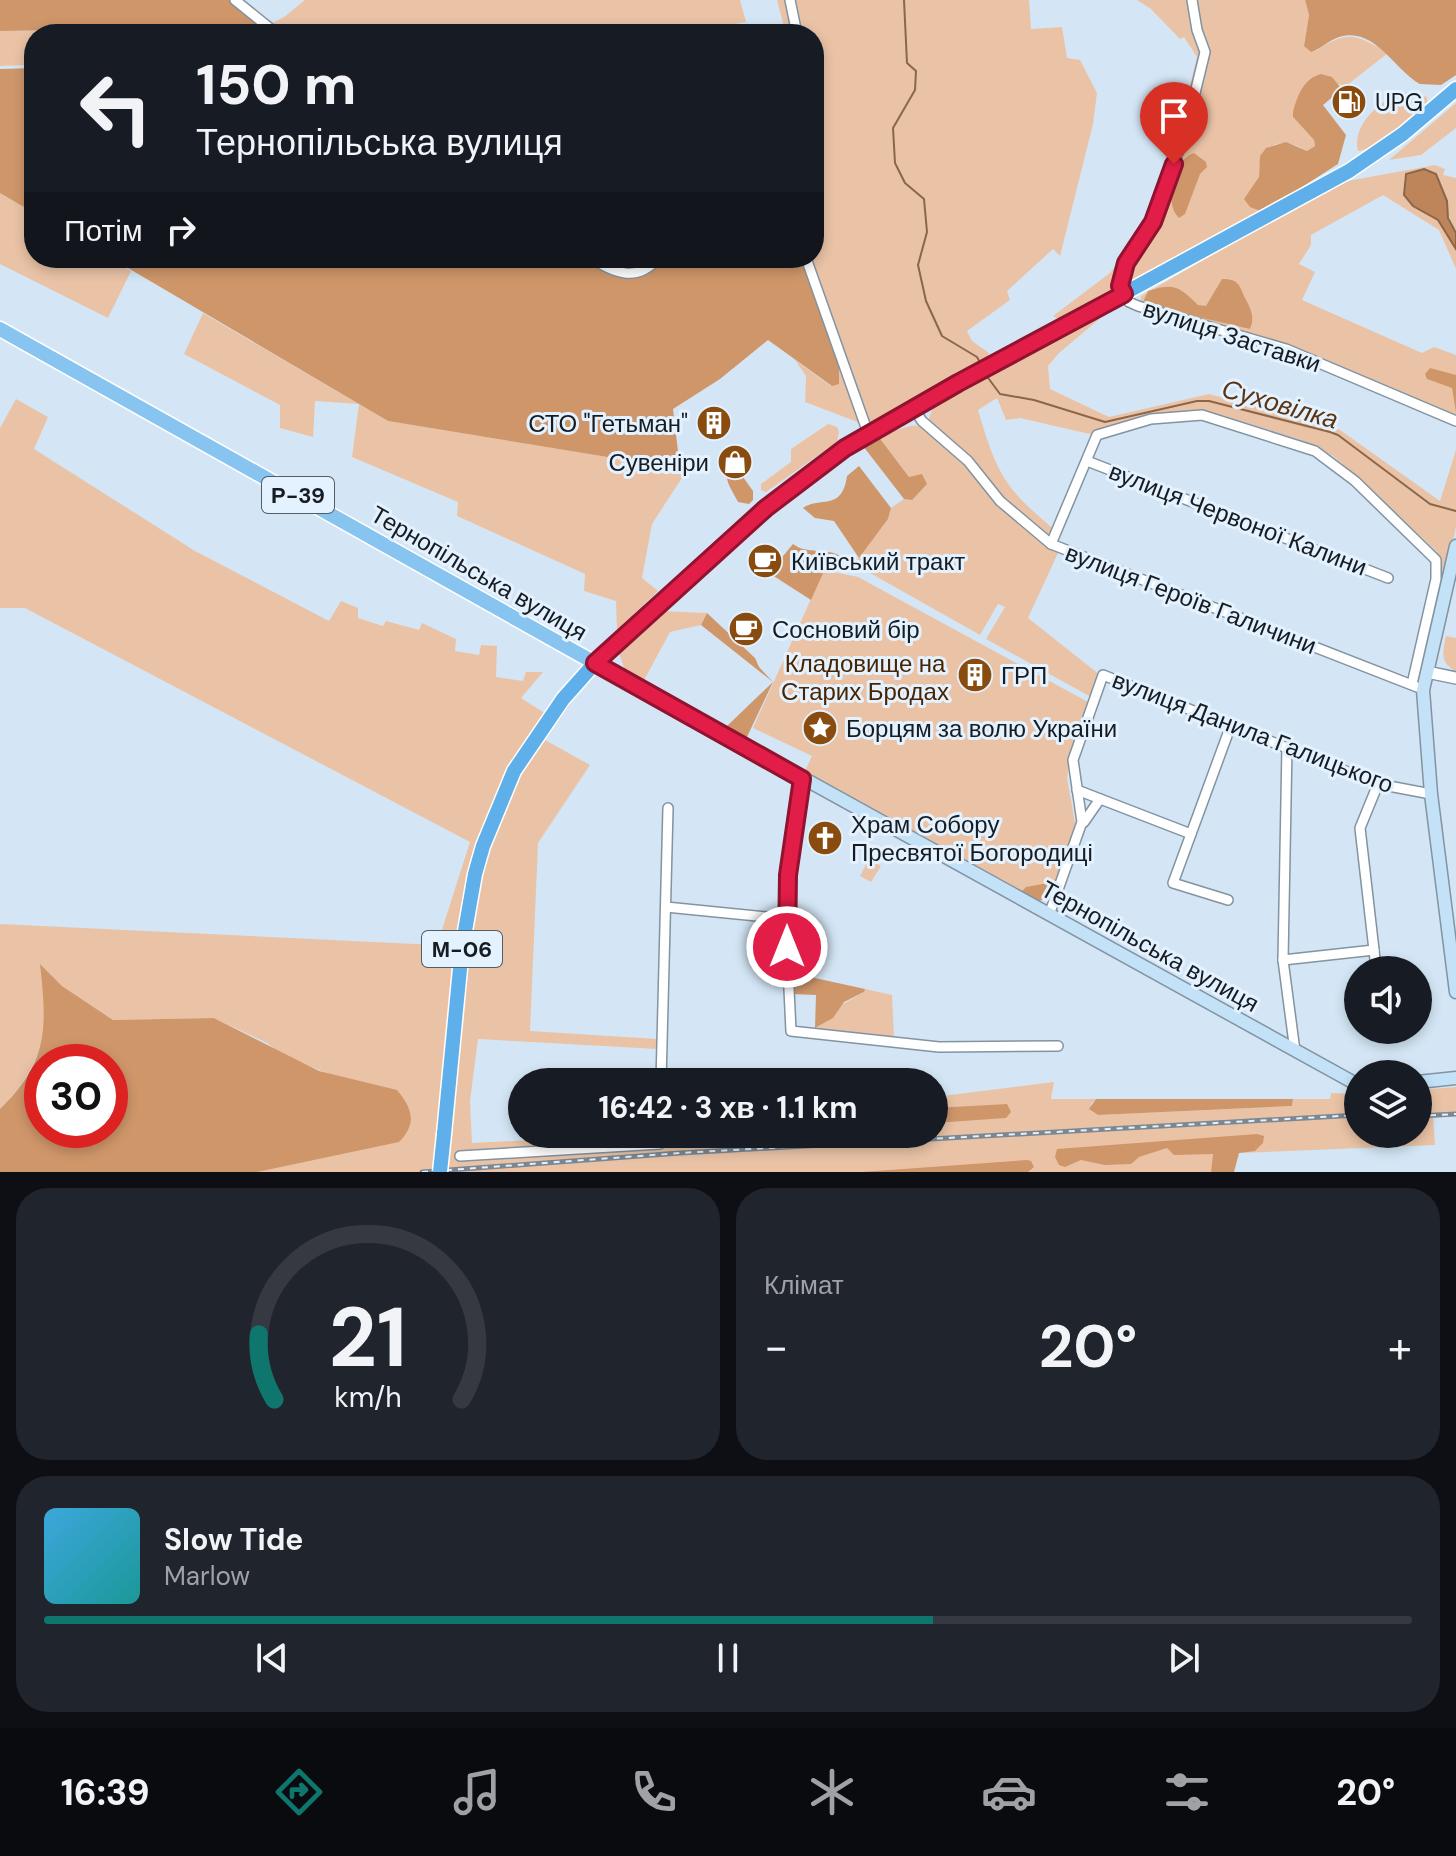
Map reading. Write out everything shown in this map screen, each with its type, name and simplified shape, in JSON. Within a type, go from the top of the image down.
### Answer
[{"type":"highway","name":"М-06","points":[[440,1172],[462,948],[472,886],[483,846],[514,771],[557,706],[595,663],[766,508],[868,433],[1349,171],[1403,134],[1456,89]]},
{"type":"main road","name":"Тернопільська вулиця","points":[[0,329],[802,779],[1344,1077]]},
{"type":"main road","points":[[1456,546],[1427,672],[1418,687],[1456,992]]},
{"type":"main road","points":[[1432,1081],[1456,1078]]},
{"type":"street","points":[[235,0],[265,24]]},
{"type":"street","points":[[790,0],[795,24]]},
{"type":"street","name":"вулиця Заставки","points":[[1192,0],[1197,30],[1205,52],[1185,134],[1153,222],[1122,274],[1120,286],[1129,302],[1286,349],[1456,421]]},
{"type":"street","points":[[606,268],[625,273],[647,268]]},
{"type":"street","points":[[810,268],[868,433]]},
{"type":"street","name":"вулиця Героїв Галичини","points":[[913,408],[922,421],[968,461],[1000,501],[1051,544],[1418,687]]},
{"type":"street","points":[[1051,544],[1094,439],[1102,433],[1142,421],[1195,415],[1299,444],[1329,460],[1355,481],[1436,560],[1436,579],[1418,687]]},
{"type":"street","name":"вулиця Червоної Калини","points":[[1087,461],[1388,578]]},
{"type":"street","points":[[1427,672],[1456,678]]},
{"type":"street","name":"вулиця Данила Галицького","points":[[1077,790],[1072,768],[1074,753],[1103,675],[1378,784],[1431,794]]},
{"type":"street","points":[[1228,900],[1173,883],[1231,725]]},
{"type":"street","points":[[1287,747],[1283,960],[1295,1051]]},
{"type":"street","points":[[802,779],[788,875],[791,1031],[939,1047],[1058,1046]]},
{"type":"street","points":[[1375,956],[1360,828],[1378,784]]},
{"type":"street","points":[[1077,790],[1191,834]]},
{"type":"street","points":[[1077,790],[1082,814],[1080,830]]},
{"type":"street","points":[[1049,915],[1080,830],[1100,799]]},
{"type":"street","points":[[661,1068],[668,808]]},
{"type":"street","points":[[666,907],[787,919]]},
{"type":"street","points":[[1283,960],[1374,950]]},
{"type":"street","points":[[460,1156],[593,1148]]},
{"type":"green space","points":[[305,0],[740,0],[746,22],[271,24]]},
{"type":"green space","points":[[777,0],[1029,0],[1031,29],[1062,27],[1067,58],[1080,60],[1097,93],[1093,124],[1060,256],[1053,249],[1007,291],[1010,300],[967,331],[972,341],[989,353],[987,360],[868,426],[805,402],[806,376],[795,360],[831,386],[805,268],[824,268],[824,24],[783,24]]},
{"type":"green space","points":[[1137,0],[1305,0],[1309,15],[1304,45],[1317,50],[1337,39],[1353,37],[1388,53],[1342,89],[1340,84],[1302,89],[1293,117],[1314,140],[1315,146],[1307,151],[1289,144],[1278,144],[1262,153],[1259,182],[1263,212],[1062,321],[1053,316],[1110,273],[1150,220],[1178,134],[1197,57],[1184,37],[1180,39],[1151,9]]},
{"type":"green space","points":[[0,31],[24,31],[24,65],[0,66]]},
{"type":"green space","points":[[1406,92],[1427,97],[1427,102],[1385,138],[1358,151],[1359,132],[1370,114],[1387,100]]},
{"type":"green space","points":[[1456,103],[1456,128],[1421,155],[1389,160]]},
{"type":"green space","points":[[1435,165],[1445,169],[1443,175],[1456,178],[1456,233],[1436,174],[1424,169],[1406,174],[1404,180],[1413,206],[1438,220],[1456,249],[1456,269],[1439,230],[1383,195],[1311,235],[1311,245],[1299,264],[1315,272],[1302,300],[1422,353],[1434,347],[1456,355],[1456,420],[1286,349],[1140,304],[1141,296],[1337,183]]},
{"type":"green space","points":[[0,193],[24,207],[24,268],[126,268],[131,271],[108,318],[0,264]]},
{"type":"green space","points":[[1116,305],[1048,366],[1050,389],[1109,417],[1209,394],[1340,430],[1440,501],[1456,450],[1456,527],[1445,579],[1439,578],[1437,552],[1333,456],[1301,440],[1205,410],[1170,413],[1090,434],[1020,418],[1006,420],[997,398],[978,410],[997,465],[1013,491],[1056,531],[1046,547],[1058,553],[1028,618],[1100,675],[1091,697],[986,639],[1005,607],[998,604],[980,635],[863,569],[856,562],[888,519],[891,508],[904,499],[912,500],[909,477],[878,436],[910,426],[927,425],[935,401]]},
{"type":"green space","points":[[203,313],[359,404],[315,401],[313,437],[280,428],[280,405],[184,354]]},
{"type":"green space","points":[[16,399],[48,417],[34,449],[195,551],[329,621],[341,601],[358,608],[358,618],[383,626],[386,621],[419,630],[422,623],[456,639],[455,651],[479,655],[481,645],[497,646],[496,677],[523,681],[526,672],[543,672],[521,698],[546,714],[489,817],[434,1172],[257,1172],[298,1162],[333,1076],[279,1053],[267,1043],[214,1018],[113,1020],[62,986],[41,965],[46,1009],[42,1042],[24,1044],[24,1080],[0,1109],[0,924],[437,945],[470,842],[25,608],[0,608],[0,428]]},
{"type":"green space","points":[[359,404],[388,421],[687,470],[652,524],[642,578],[658,591],[617,630],[616,601],[584,591],[585,574],[457,516],[458,502],[352,457]]},
{"type":"green space","points":[[828,424],[837,427],[837,442],[766,492],[761,490],[761,484],[791,462],[791,449]]},
{"type":"green space","name":"Кладовище на Старих Бродах","points":[[824,570],[858,577],[1088,702],[1071,754],[1067,778],[1076,828],[1050,897],[1039,901],[805,771],[812,756],[753,728]]},
{"type":"green space","points":[[661,611],[707,613],[701,625],[670,632],[643,682],[625,671],[619,653],[622,646]]},
{"type":"green space","points":[[1446,636],[1456,638],[1456,671],[1445,660]]},
{"type":"green space","points":[[568,702],[571,703],[545,740],[590,765],[538,843],[530,1031],[657,1039],[657,1049],[478,1039],[470,1101],[472,1143],[508,1141],[508,1148],[948,1148],[948,1095],[1054,1082],[1051,1099],[1096,1099],[1091,1104],[1098,1115],[1292,1106],[1293,1099],[1330,1099],[1331,1093],[1344,1093],[1344,1148],[1361,1148],[1214,1154],[1211,1172],[447,1172],[467,948],[479,874],[517,773]]},
{"type":"green space","points":[[869,859],[881,866],[871,882],[860,876]]},
{"type":"green space","points":[[865,989],[892,995],[894,1038],[815,1028],[833,1016],[841,1005]]},
{"type":"green space","points":[[1456,1087],[1456,1115],[1433,1117],[1435,1145],[1432,1145],[1432,1089]]},
{"type":"shaded area","points":[[0,0],[234,0],[262,24],[24,24],[24,31],[0,31]]},
{"type":"shaded area","points":[[1305,0],[1456,0],[1456,75],[1441,85],[1420,84],[1374,43],[1352,35],[1335,38],[1311,52],[1304,46],[1309,15]]},
{"type":"shaded area","points":[[24,68],[24,207],[0,193],[0,69]]},
{"type":"shaded area","points":[[1321,74],[1332,77],[1342,89],[1323,105],[1346,135],[1338,164],[1263,212],[1250,207],[1244,199],[1259,177],[1260,156],[1266,148],[1286,142],[1307,151],[1315,146],[1314,140],[1293,117],[1293,112],[1306,84]]},
{"type":"shaded area","points":[[1194,153],[1206,162],[1207,167],[1200,174],[1185,214],[1179,218],[1172,202],[1173,182],[1181,164]]},
{"type":"shaded area","points":[[1424,169],[1436,174],[1447,201],[1448,218],[1456,233],[1456,249],[1438,220],[1413,206],[1404,195],[1406,174]]},
{"type":"shaded area","points":[[128,268],[807,268],[839,350],[839,384],[832,386],[768,340],[720,379],[673,409],[679,460],[687,470],[388,421]]},
{"type":"shaded area","points":[[1222,279],[1232,280],[1240,286],[1252,313],[1250,329],[1176,312],[1151,310],[1144,300],[1148,291],[1170,287],[1181,290],[1198,305],[1206,306]]},
{"type":"shaded area","points":[[1430,368],[1456,375],[1456,412],[1452,388],[1427,379],[1425,374]]},
{"type":"shaded area","points":[[878,436],[909,477],[922,474],[927,484],[912,500],[904,499],[863,446]]},
{"type":"shaded area","points":[[732,463],[737,470],[741,467],[745,473],[743,477],[753,491],[753,500],[749,504],[738,502],[728,483],[727,474]]},
{"type":"shaded area","points":[[859,466],[891,508],[888,519],[859,558],[834,521],[815,518],[803,508],[835,499],[844,487],[847,476]]},
{"type":"shaded area","points":[[793,544],[840,556],[835,572],[824,571],[811,600],[769,573]]},
{"type":"shaded area","points":[[707,613],[755,658],[773,682],[701,625]]},
{"type":"shaded area","points":[[773,682],[746,739],[726,727]]},
{"type":"shaded area","points":[[1048,883],[1054,889],[1050,897],[1039,901],[1022,891],[1026,887]]},
{"type":"shaded area","points":[[40,964],[62,986],[113,1020],[214,1018],[319,1071],[397,1090],[411,1116],[409,1129],[399,1142],[257,1172],[0,1172],[0,1109],[24,1081],[24,1148],[128,1148],[128,1044],[40,1044],[44,1007]]},
{"type":"shaded area","points":[[792,973],[865,989],[844,1002],[833,1018],[815,1028],[816,995],[793,994]]},
{"type":"shaded area","points":[[1096,1099],[1293,1099],[1292,1106],[1098,1115],[1089,1109]]},
{"type":"shaded area","points":[[1007,1104],[1011,1112],[1006,1118],[948,1122],[948,1107]]},
{"type":"shaded area","points":[[1257,1134],[1264,1136],[1263,1143],[1255,1151],[1239,1153],[1234,1172],[1211,1172],[1213,1154],[1174,1155],[1167,1148],[1139,1157],[1131,1164],[1105,1165],[1081,1160],[1065,1167],[1059,1165],[1055,1157],[1057,1149]]},
{"type":"shaded area","points":[[1027,1160],[1034,1167],[1028,1172],[861,1172]]},
{"type":"waterway","name":"Суховілка","points":[[904,0],[907,63],[916,71],[915,90],[893,128],[895,163],[905,183],[924,199],[927,232],[918,265],[926,301],[942,336],[977,357],[982,366]]},
{"type":"waterway","name":"Суховілка","points":[[986,375],[1000,394],[1034,400],[1105,422],[1209,401],[1330,432],[1430,504],[1456,511]]},
{"type":"railway","points":[[1432,1115],[1456,1114]]},
{"type":"railway","points":[[422,1172],[680,1153],[1344,1116]]},
{"type":"place","name":"UPG","points":[[1349,102]]},
{"type":"place","name":"СТО \"Гетьман\"","points":[[714,423]]},
{"type":"place","name":"Сувеніри","points":[[735,462]]},
{"type":"place","name":"Київський тракт","points":[[765,561]]},
{"type":"place","name":"Сосновий бір","points":[[746,629]]},
{"type":"place","name":"ГРП","points":[[975,675]]},
{"type":"place","name":"Борцям за волю України","points":[[820,728]]},
{"type":"place","name":"Храм Собору Пресвятої Богородиці","points":[[825,838]]},
{"type":"route","points":[[787,947],[788,875],[802,779],[595,663],[766,508],[845,448],[1124,294],[1120,286],[1126,263],[1153,222],[1174,164]]}]
